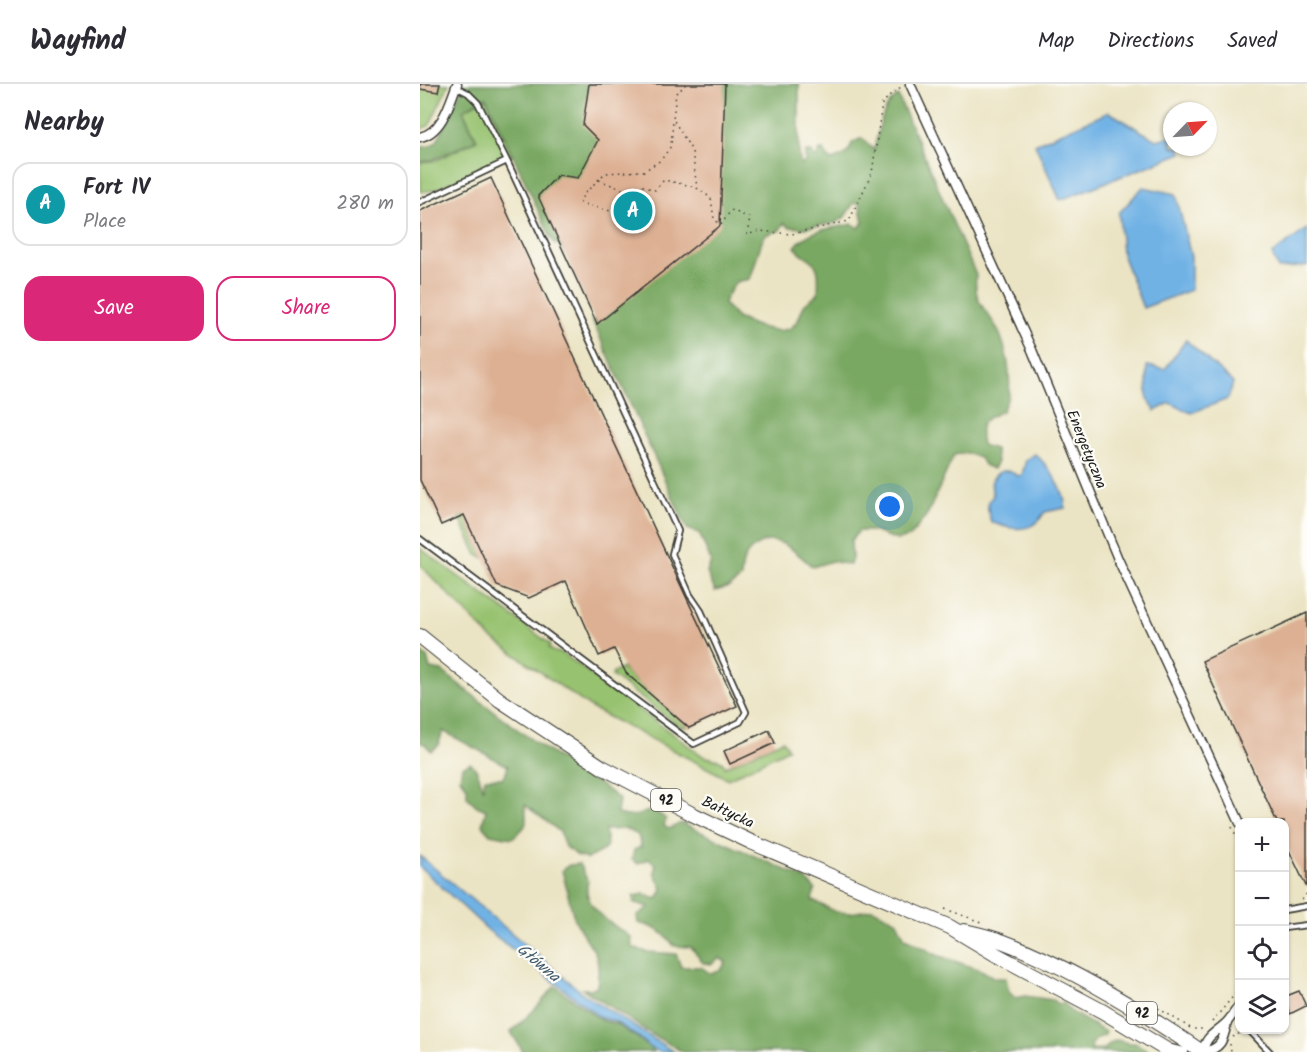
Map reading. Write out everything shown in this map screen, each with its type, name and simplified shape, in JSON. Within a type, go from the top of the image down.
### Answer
[{"type":"main road","name":"Bałtycka","points":[[420,636],[500,700],[602,767],[751,842],[950,927],[1002,941],[1033,954],[1124,1003],[1203,1052]]},
{"type":"main road","name":"Bałtycka","points":[[950,927],[994,954],[1094,1006],[1166,1049]]},
{"type":"street","name":"Energetyczna","points":[[906,85],[1032,351],[1118,559],[1237,818]]},
{"type":"street","points":[[420,137],[435,130],[457,86]]},
{"type":"street","points":[[1223,1040],[1214,1050],[1203,1052],[1204,1045],[1212,1033],[1235,1017]]},
{"type":"street","points":[[1225,1052],[1223,1040],[1227,1023]]},
{"type":"street","points":[[1166,1049],[1184,1052]]},
{"type":"lane","points":[[420,540],[694,744],[740,722],[746,712],[701,611],[690,595],[672,554],[678,531],[507,161],[478,103],[457,86]]},
{"type":"lane","points":[[420,201],[507,161]]},
{"type":"lane","points":[[1289,909],[1307,906]]},
{"type":"lane","points":[[1289,927],[1307,925]]},
{"type":"lane","points":[[1254,1034],[1270,1052]]},
{"type":"path","points":[[644,205],[618,213],[580,203],[582,195],[605,173],[644,171],[661,160],[671,146],[676,93],[685,84]]},
{"type":"path","points":[[599,179],[632,193],[643,186],[655,190],[664,180],[697,188],[711,198],[714,219],[721,225],[731,210],[750,218],[747,235],[759,231],[792,234],[849,221],[872,173],[882,104],[890,95],[906,85]]},
{"type":"path","points":[[673,119],[692,151],[697,188]]},
{"type":"path","points":[[1231,1052],[1230,1045],[1236,1034]]},
{"type":"green space","points":[[420,84],[449,84],[429,126],[420,129]]},
{"type":"green space","points":[[464,84],[799,84],[801,165],[806,161],[806,152],[812,152],[814,157],[820,150],[824,150],[831,160],[844,154],[852,143],[862,138],[874,150],[884,112],[898,96],[976,275],[978,300],[998,330],[1006,353],[1009,378],[1008,396],[1002,411],[985,420],[980,431],[982,445],[995,449],[997,462],[993,469],[984,465],[980,458],[966,453],[954,455],[928,513],[910,537],[897,540],[872,531],[859,531],[851,540],[850,565],[832,561],[813,567],[793,550],[779,542],[764,542],[752,549],[746,556],[741,578],[729,587],[715,591],[707,573],[711,561],[699,533],[687,529],[592,320],[597,323],[567,256],[550,236],[486,97],[463,110],[476,140],[432,160],[420,162],[420,147],[430,146],[437,141]],"holes":[[[859,202],[863,222],[859,228],[853,224],[814,233],[800,241],[795,247],[816,267],[818,294],[804,305],[798,320],[791,328],[779,331],[759,327],[737,318],[724,304],[736,282],[750,279],[763,238],[779,231],[784,223],[789,227],[805,228],[835,223],[844,218],[853,204]]]},
{"type":"green space","points":[[486,98],[512,155],[434,190],[421,192],[420,163],[437,160],[477,140],[463,110]]},
{"type":"green space","points":[[464,515],[484,558],[477,555],[459,517]]},
{"type":"green space","points":[[420,548],[550,644],[549,648],[554,652],[562,653],[703,756],[722,761],[725,767],[783,740],[788,749],[728,779],[593,709],[490,637],[420,565]]},
{"type":"green space","points":[[420,652],[427,657],[430,669],[442,671],[528,737],[619,799],[617,814],[631,816],[649,811],[655,812],[666,819],[664,826],[669,829],[681,823],[806,879],[815,889],[812,900],[836,912],[851,913],[873,909],[896,920],[905,938],[937,955],[981,970],[995,978],[1006,978],[1009,992],[1015,998],[1025,996],[1053,1000],[1057,1004],[1064,1003],[1070,1011],[1105,1032],[1105,1035],[1091,1044],[1092,1050],[1105,1049],[1117,1040],[1136,1043],[1150,1052],[683,1052],[583,989],[597,986],[598,962],[596,954],[574,917],[562,870],[569,865],[579,864],[588,881],[587,890],[593,907],[607,921],[631,937],[632,947],[647,952],[676,954],[681,967],[701,967],[711,974],[721,970],[726,962],[719,958],[712,964],[703,963],[691,947],[674,946],[658,930],[638,923],[637,916],[649,907],[634,903],[634,896],[644,894],[657,899],[662,889],[654,872],[656,865],[648,859],[638,864],[632,859],[634,850],[641,847],[638,835],[626,829],[605,830],[607,845],[604,850],[587,859],[565,847],[560,832],[525,805],[526,824],[518,834],[512,838],[490,834],[482,825],[486,810],[467,797],[467,787],[460,778],[462,767],[470,763],[473,765],[483,789],[485,778],[502,778],[508,766],[443,731],[438,746],[431,751],[425,744],[420,743]]},
{"type":"green space","points":[[623,668],[688,727],[680,727],[612,676],[613,673]]},
{"type":"green space","points":[[555,986],[601,1020],[616,1024],[641,1040],[654,1052],[523,1052],[511,1032]]},
{"type":"water","points":[[1109,112],[1156,140],[1163,138],[1163,156],[1174,156],[1060,200],[1035,144]]},
{"type":"water","points":[[1143,187],[1176,194],[1191,257],[1191,290],[1143,308],[1122,254],[1119,213]]},
{"type":"water","points":[[1307,229],[1307,266],[1278,269],[1272,254]]},
{"type":"water","points":[[1186,340],[1233,383],[1228,399],[1191,413],[1170,403],[1155,411],[1147,396],[1147,366],[1165,369]]},
{"type":"water","points":[[1035,454],[1055,479],[1063,494],[1065,508],[1045,512],[1037,522],[1025,528],[1007,527],[991,522],[988,508],[993,496],[991,484],[993,478],[1002,471],[1022,475],[1026,460]]},
{"type":"water","name":"Główna","points":[[420,856],[585,995],[674,1052],[660,1052],[651,1048],[614,1021],[601,1018],[489,931],[420,867]]},
{"type":"building","points":[[420,84],[440,84],[438,92],[420,89]]},
{"type":"building","points":[[589,84],[725,84],[720,226],[597,324],[538,196],[558,175],[578,178],[598,140],[583,125]]},
{"type":"building","points":[[491,178],[737,706],[689,728],[626,673],[614,649],[599,656],[566,581],[529,598],[497,586],[464,515],[441,525],[420,480],[420,211]]},
{"type":"building","points":[[1307,613],[1307,888],[1289,850],[1289,818],[1275,818],[1202,661]]},
{"type":"building","points":[[769,730],[775,743],[730,764],[724,751]]},
{"type":"building","points":[[1299,991],[1306,1006],[1290,1014],[1289,995]]},
{"type":"place","name":"Fort IV","points":[[633,211]]}]
